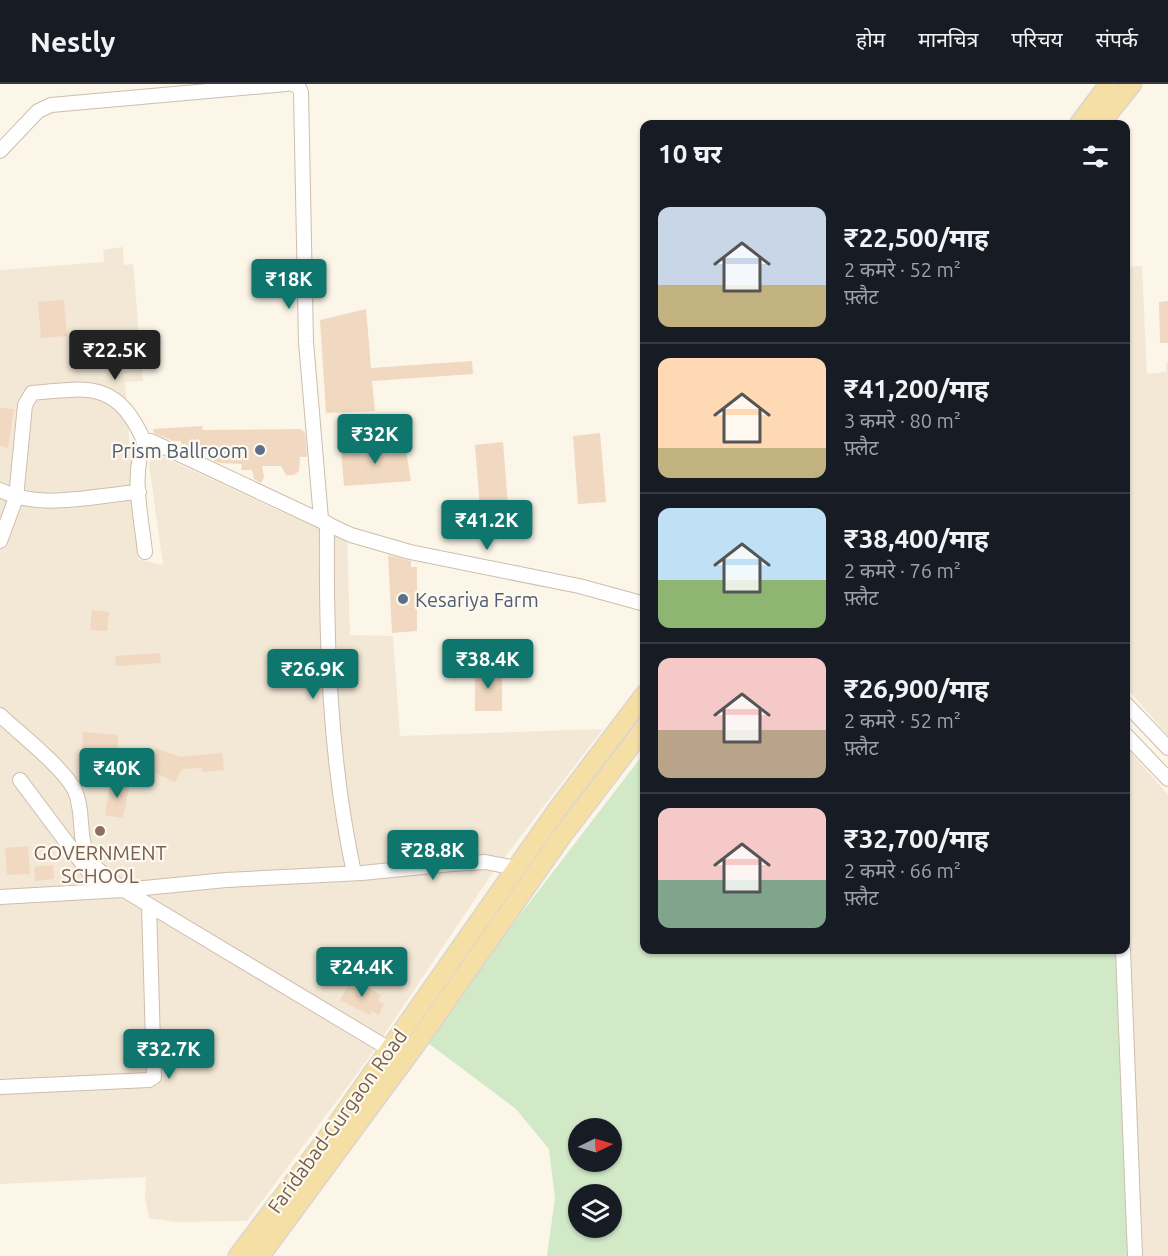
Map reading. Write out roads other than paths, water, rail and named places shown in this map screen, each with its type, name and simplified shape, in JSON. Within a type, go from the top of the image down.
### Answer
[{"type":"main road","points":[[1082,120],[1109,84]]},
{"type":"main road","points":[[1103,120],[1132,84]]},
{"type":"main road","name":"Faridabad-Gurgaon Road","points":[[260,1256],[397,1054],[516,868],[593,760],[640,700]]},
{"type":"main road","name":"Faridabad-Gurgaon Road","points":[[238,1256],[328,1137],[397,1054],[640,734]]},
{"type":"street","points":[[0,151],[38,111],[51,105],[286,84]]},
{"type":"street","points":[[292,84],[298,86],[301,92],[306,342],[324,521],[329,707],[334,756],[354,873]]},
{"type":"street","points":[[0,541],[16,498],[25,405],[32,393],[78,388],[115,398],[138,425],[145,443],[139,459],[139,492],[145,552]]},
{"type":"street","points":[[145,443],[158,443],[351,535],[410,552],[579,586],[640,603]]},
{"type":"street","points":[[0,490],[16,498],[81,498],[139,492]]},
{"type":"street","points":[[1130,708],[1168,748]]},
{"type":"street","points":[[0,715],[66,777],[79,802],[87,856],[124,890],[397,1054]]},
{"type":"street","points":[[1130,739],[1168,779]]},
{"type":"street","points":[[20,780],[103,891]]},
{"type":"street","points":[[0,897],[124,890],[226,880],[354,873],[485,862],[516,868]]},
{"type":"street","points":[[0,1074],[0,1087],[149,1080],[154,1077],[149,905]]},
{"type":"street","points":[[1123,954],[1135,1256]]},
{"type":"place","name":"Prism Ballroom","points":[[260,450]]},
{"type":"place","name":"Kesariya Farm","points":[[403,599]]},
{"type":"place","name":"GOVERNMENT SCHOOL","points":[[100,831]]}]
